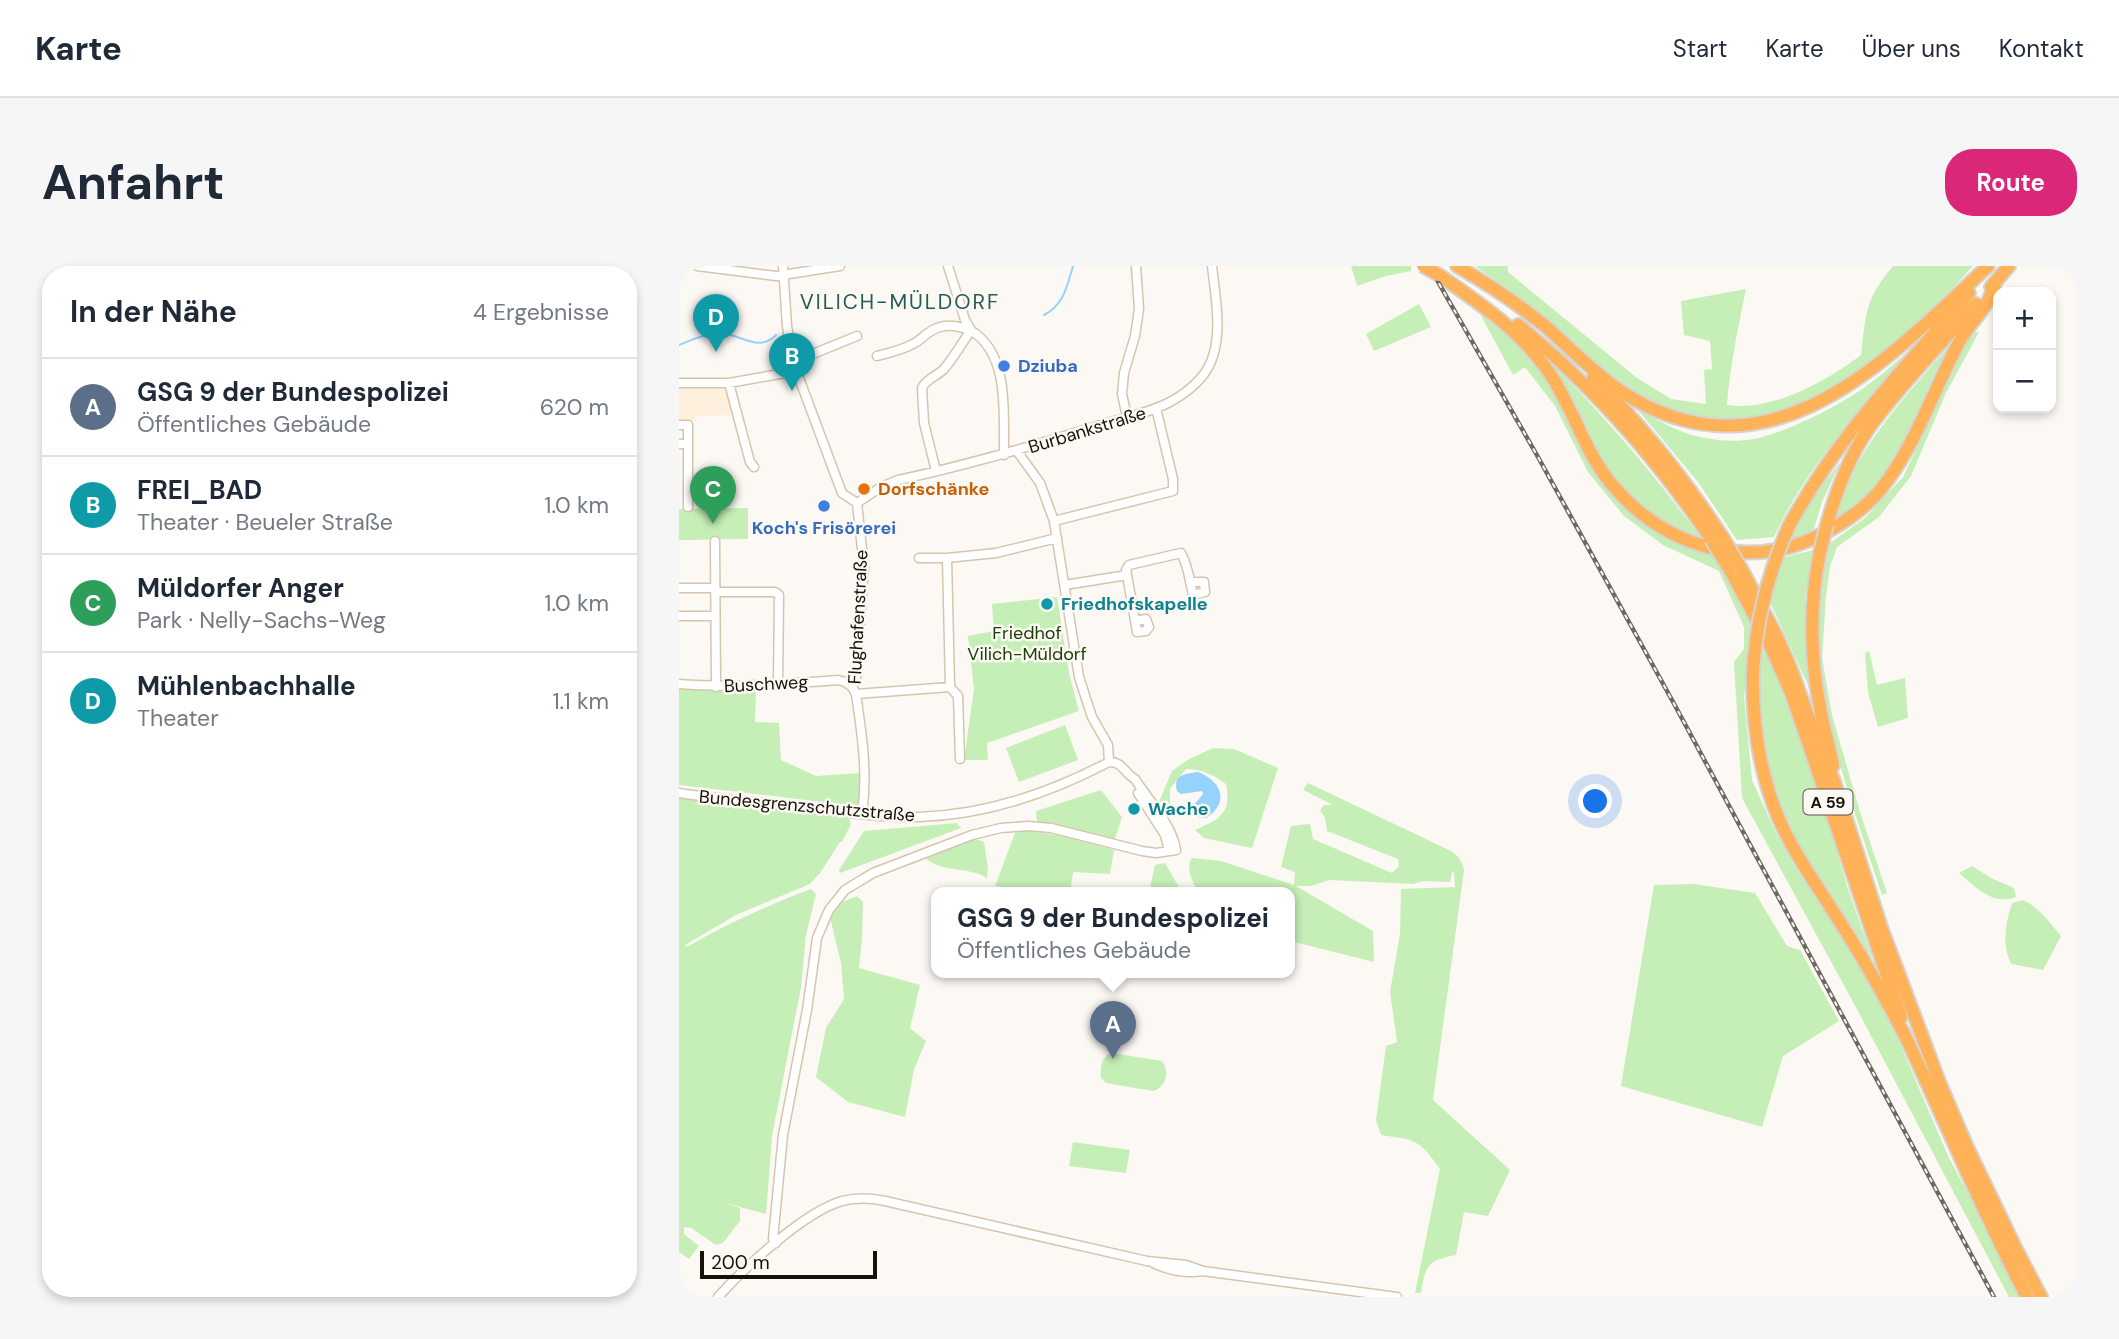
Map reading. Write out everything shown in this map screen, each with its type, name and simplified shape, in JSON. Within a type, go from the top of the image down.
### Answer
[{"type":"highway","points":[[1423,266],[1446,276],[1519,336],[1539,358],[1552,377],[1599,466],[1628,502],[1651,521],[1679,537],[1718,550],[1752,552],[1791,547],[1814,539],[1843,523],[1879,492],[1906,453],[1959,341],[1988,300],[1996,281]]},
{"type":"highway","points":[[1458,266],[1526,311],[1620,391],[1666,415],[1708,424],[1730,425],[1765,423],[1826,399],[1877,364],[1990,266]]},
{"type":"highway","name":"A 59","points":[[1458,266],[1538,327],[1608,392],[1671,464],[1787,658],[1820,750],[1834,780],[1881,927],[1940,1084],[1967,1147],[2041,1297]]},
{"type":"highway","points":[[1907,1041],[1856,948],[1798,858],[1777,814],[1759,752],[1754,720],[1753,671],[1761,606],[1789,526],[1846,436],[1990,266]]},
{"type":"highway","points":[[1834,780],[1832,757],[1820,712],[1814,670],[1812,597],[1827,524],[1844,474],[1873,422],[2009,266]]},
{"type":"highway","name":"A 59","points":[[1446,276],[1534,338],[1604,403],[1717,539]]},
{"type":"highway","name":"A 59","points":[[1736,570],[1792,695],[1901,1015],[1907,1041],[1976,1194],[2027,1297]]},
{"type":"street","points":[[697,266],[776,276],[783,270],[840,266]]},
{"type":"street","points":[[948,266],[965,320],[971,330]]},
{"type":"street","points":[[1127,417],[1122,394],[1124,373],[1135,336],[1139,309],[1136,266]]},
{"type":"street","name":"Burbankstraße","points":[[857,503],[881,487],[898,480],[1017,452],[1156,408],[1179,397],[1193,387],[1213,357],[1217,332],[1212,266]]},
{"type":"street","points":[[783,270],[788,343],[796,372],[842,493],[857,503]]},
{"type":"street","points":[[877,356],[913,345],[929,331],[942,326],[971,330],[995,355],[1001,387],[1004,455]]},
{"type":"street","points":[[936,471],[924,424],[922,388],[949,362],[971,330]]},
{"type":"street","points":[[793,362],[856,336]]},
{"type":"street","points":[[679,383],[729,383],[796,372]]},
{"type":"street","points":[[729,383],[750,462],[754,467]]},
{"type":"street","points":[[1054,521],[1173,491],[1175,487],[1156,408]]},
{"type":"street","points":[[679,425],[688,425],[683,444],[688,508]]},
{"type":"street","points":[[776,1243],[773,1239],[784,1124],[805,1021],[817,939],[829,910],[845,890],[873,873],[972,835],[1001,828],[1051,828],[1142,851],[1173,851],[1135,779],[1118,763],[1109,762],[1108,745],[1092,717],[1079,677],[1054,521],[1041,483],[1017,452]]},
{"type":"street","name":"Flughafenstraße","points":[[857,503],[864,567],[854,691],[865,756],[866,784],[862,814]]},
{"type":"street","points":[[919,558],[996,553],[1057,538]]},
{"type":"street","points":[[715,541],[716,687]]},
{"type":"street","points":[[1135,621],[1126,575],[1129,565],[1181,553],[1190,582]]},
{"type":"street","points":[[947,558],[950,687],[958,696],[960,759]]},
{"type":"street","points":[[1065,585],[1126,575]]},
{"type":"street","points":[[679,588],[775,592],[779,595],[778,685]]},
{"type":"street","points":[[679,616],[715,616]]},
{"type":"street","name":"Buschweg","points":[[679,684],[716,687],[838,681],[845,682],[854,691],[950,687]]},
{"type":"street","name":"Bundesgrenzschutzstraße","points":[[679,793],[862,814],[920,817],[998,806],[1066,783],[1109,762]]},
{"type":"street","points":[[718,1297],[776,1243],[822,1210],[843,1201],[877,1199],[1147,1261],[1397,1297]]},
{"type":"street","points":[[775,1220],[781,1227],[794,1229]]},
{"type":"shaded area","points":[[725,386],[733,415],[695,416],[695,421],[679,421],[679,387]]},
{"type":"green space","points":[[1351,266],[1411,266],[1411,271],[1357,286]]},
{"type":"green space","points":[[1475,266],[1508,266],[1508,272],[1637,378],[1671,399],[1706,404],[1704,370],[1712,369],[1710,341],[1684,335],[1681,301],[1746,289],[1732,361],[1727,405],[1744,406],[1762,404],[1798,392],[1832,375],[1861,355],[1868,307],[1877,288],[1893,266],[1973,266],[1901,336],[1869,363],[1835,386],[1802,403],[1767,415],[1732,420],[1696,417],[1658,405],[1620,383],[1524,302]]},
{"type":"green space","points":[[1419,304],[1431,327],[1374,351],[1366,334]]},
{"type":"green space","points":[[1478,310],[1526,352],[1547,381],[1592,467],[1617,501],[1647,526],[1675,542],[1713,555],[1738,593],[1751,620],[1744,697],[1752,780],[1791,860],[1856,957],[1891,1023],[1949,1158],[2020,1297],[2009,1297],[1742,798],[1734,662],[1744,649],[1744,627],[1719,571],[1663,545],[1624,516],[1588,472],[1555,406],[1525,367],[1513,375]]},
{"type":"green space","points":[[1929,331],[1860,410],[1811,472],[1774,537],[1737,540],[1698,482],[1637,409],[1692,435],[1734,441],[1754,439],[1816,416],[1861,390]]},
{"type":"green space","points":[[1972,332],[1979,332],[1946,393],[1911,476],[1879,517],[1837,547],[1830,566],[1822,658],[1832,715],[1887,893],[1882,895],[1846,785],[1825,700],[1819,639],[1824,574],[1830,543],[1865,518],[1903,477]]},
{"type":"green space","points":[[1953,341],[1909,437],[1869,497],[1832,524],[1841,497],[1867,448]]},
{"type":"green space","points":[[1545,356],[1627,445],[1703,541],[1654,516],[1626,492],[1601,459],[1560,378]]},
{"type":"green space","points":[[1841,461],[1822,502],[1813,532],[1789,540],[1808,504]]},
{"type":"green space","points":[[748,508],[748,539],[679,540],[679,509]]},
{"type":"green space","points":[[1813,550],[1805,598],[1807,666],[1812,694],[1769,600],[1782,558]]},
{"type":"green space","name":"Friedhof Vilich-Müldorf","points":[[1057,597],[1069,673],[1079,711],[987,743],[988,760],[964,760],[974,689],[968,636],[994,631],[992,604]]},
{"type":"green space","points":[[1760,640],[1807,750],[1847,886],[1873,960],[1798,848],[1786,825],[1767,771],[1757,697]]},
{"type":"green space","points":[[1869,651],[1877,685],[1905,678],[1908,718],[1878,727],[1868,692],[1865,653]]},
{"type":"green space","points":[[679,684],[756,685],[755,722],[779,723],[781,760],[816,776],[861,773],[861,803],[857,806],[679,785]]},
{"type":"green space","points":[[1065,725],[1078,760],[1019,782],[1006,748]]},
{"type":"green space","points":[[1213,748],[1234,749],[1278,768],[1252,848],[1204,838],[1195,830],[1217,819],[1225,809],[1226,784],[1212,775],[1186,769],[1170,789],[1170,808],[1159,802],[1172,771],[1189,759]]},
{"type":"green space","points":[[1308,783],[1449,850],[1459,858],[1464,870],[1433,1100],[1510,1170],[1488,1216],[1464,1212],[1456,1255],[1439,1259],[1429,1266],[1421,1293],[1415,1293],[1440,1169],[1416,1143],[1381,1135],[1376,1120],[1386,1046],[1397,1042],[1390,992],[1400,934],[1401,889],[1455,887],[1454,873],[1452,872],[1450,882],[1424,881],[1413,884],[1329,880],[1311,886],[1296,886],[1373,931],[1374,962],[1295,942],[1295,887],[1196,887],[1192,880],[1192,858],[1221,861],[1294,885],[1295,872],[1281,867],[1291,826],[1310,824],[1313,839],[1392,873],[1399,866],[1398,859],[1327,831],[1325,818],[1320,810],[1324,805],[1333,805],[1303,790]]},
{"type":"green space","points":[[1101,790],[1122,817],[1115,839],[1037,823],[1036,811]]},
{"type":"green space","points":[[679,798],[845,818],[849,819],[851,824],[842,842],[810,884],[736,915],[685,945],[687,947],[763,908],[795,895],[811,889],[816,894],[806,935],[801,987],[772,1136],[766,1214],[722,1202],[740,1208],[740,1221],[723,1243],[716,1245],[691,1228],[684,1227],[684,1234],[699,1246],[689,1259],[679,1252]]},
{"type":"green space","points":[[957,823],[961,828],[840,873],[839,870],[864,831]]},
{"type":"green space","points":[[1022,830],[1063,836],[1114,850],[1110,874],[1073,872],[1071,887],[995,886],[1015,833]]},
{"type":"green space","points":[[976,839],[984,842],[987,878],[972,872],[939,866],[925,858]]},
{"type":"green space","points":[[1165,863],[1179,887],[1150,887],[1155,865]]},
{"type":"green space","points":[[1972,866],[2014,888],[2016,897],[1999,899],[1985,894],[1959,873]]},
{"type":"green space","points":[[1693,884],[1755,893],[1787,946],[1800,950],[1839,1021],[1783,1056],[1762,1127],[1621,1086],[1654,885]]},
{"type":"green space","points":[[857,896],[863,902],[859,968],[920,985],[910,1028],[926,1041],[914,1069],[905,1117],[848,1102],[816,1077],[826,1028],[844,999],[841,963],[830,917],[842,902]]},
{"type":"green space","points":[[2023,900],[2039,911],[2061,936],[2043,970],[2011,964],[2006,949],[2006,926],[2012,903]]},
{"type":"green space","points":[[1112,1053],[1162,1061],[1166,1069],[1164,1083],[1153,1091],[1106,1083],[1101,1078],[1101,1066],[1105,1057]]},
{"type":"green space","points":[[1073,1142],[1130,1150],[1126,1173],[1069,1166]]},
{"type":"water","points":[[1198,772],[1213,781],[1220,793],[1218,806],[1206,818],[1198,817],[1193,806],[1203,794],[1202,791],[1181,794],[1176,786],[1178,778]]},
{"type":"waterway","points":[[1044,315],[1060,300],[1073,266]]},
{"type":"waterway","points":[[679,345],[717,333],[762,343],[776,335]]},
{"type":"railway","points":[[1429,266],[1672,700],[1994,1297]]},
{"type":"place","name":"Mühlenbachhalle","points":[[716,352]]},
{"type":"place","name":"Dziuba","points":[[1004,366]]},
{"type":"place","name":"FREI_BAD","points":[[792,391]]},
{"type":"place","name":"Dorfschänke","points":[[864,489]]},
{"type":"place","name":"Koch's Frisörerei","points":[[824,506]]},
{"type":"place","name":"Müldorfer Anger","points":[[713,524]]},
{"type":"place","name":"Friedhofskapelle","points":[[1047,604]]},
{"type":"place","name":"Wache","points":[[1134,809]]},
{"type":"place","name":"GSG 9 der Bundespolizei","points":[[1113,1059]]},
{"type":"district","name":"VILICH-MÜLDORF","points":[[900,302]]}]
